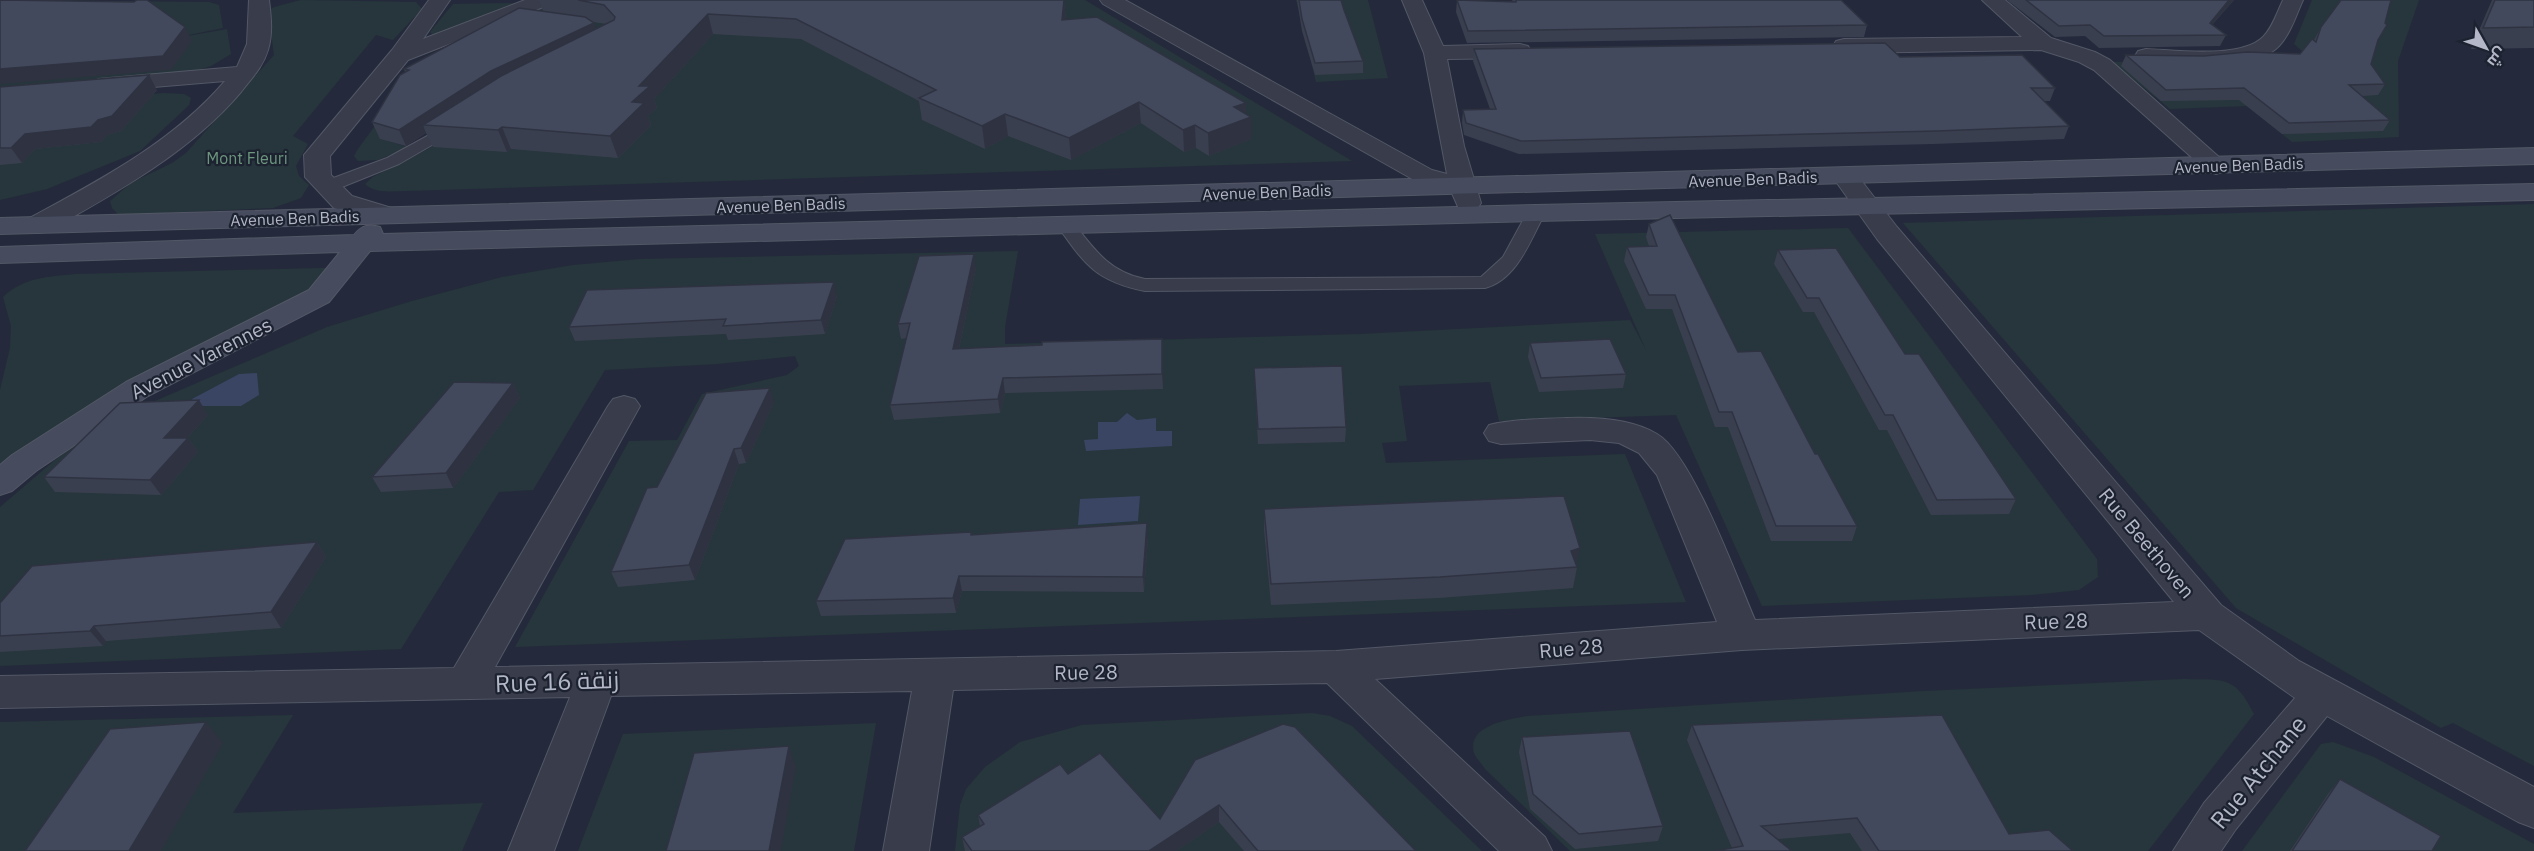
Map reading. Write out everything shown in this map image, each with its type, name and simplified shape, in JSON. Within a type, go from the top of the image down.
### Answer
[{"type":"main road","name":"Avenue Ben Badis","points":[[0,226],[2534,156]]},
{"type":"main road","name":"Avenue Ben Badis","points":[[2,260],[361,245],[1066,225],[2534,192]]},
{"type":"main road","name":"Avenue Varennes","points":[[0,483],[24,463],[137,389],[319,296],[385,215]]},
{"type":"main road","points":[[2,260],[38,225]]},
{"type":"street","points":[[38,225],[164,150],[194,128],[245,73],[256,51],[261,25],[259,0]]},
{"type":"street","points":[[385,215],[344,202],[326,187],[318,177],[317,155],[400,55],[440,0]]},
{"type":"street","points":[[1110,0],[1423,175],[1463,186]]},
{"type":"street","points":[[1412,0],[1435,53],[1452,146],[1472,215]]},
{"type":"street","points":[[1992,0],[2043,43]]},
{"type":"street","points":[[2087,57],[2225,56],[2256,51],[2269,44],[2293,0]]},
{"type":"street","points":[[400,55],[507,14],[542,9]]},
{"type":"street","points":[[1828,46],[2043,43],[2087,57],[2102,65],[2216,166]]},
{"type":"street","points":[[1435,53],[1542,51]]},
{"type":"street","points":[[81,86],[245,73]]},
{"type":"street","name":"Rue Beethoven","points":[[1845,176],[1868,207],[2207,615],[2285,672],[2322,694],[2534,809]]},
{"type":"street","points":[[465,684],[624,406]]},
{"type":"street","points":[[1501,433],[1576,430],[1615,432],[1641,439],[1649,445],[1664,458],[1674,475],[1742,635]]},
{"type":"street","name":"Rue 28","points":[[935,674],[1336,667],[1742,635],[2207,615]]},
{"type":"street","points":[[1336,667],[1529,851]]},
{"type":"street","points":[[906,851],[935,674]]},
{"type":"street","name":"Rue 16 زنقة","points":[[0,692],[935,674]]},
{"type":"street","points":[[531,851],[597,679]]},
{"type":"street","name":"Rue Atchane","points":[[2196,851],[2220,816],[2322,694]]},
{"type":"lane","points":[[326,187],[393,161],[468,116]]},
{"type":"lane","points":[[1066,225],[1105,274],[1123,282],[1144,285],[1485,282],[1498,276],[1508,265],[1536,213]]},
{"type":"green space","points":[[0,0],[209,2],[219,5],[223,28],[159,41],[227,29],[231,54],[211,66],[192,72],[0,91]]},
{"type":"green space","name":"Mont Fleuri","points":[[301,0],[416,2],[422,9],[393,40],[376,35],[293,136],[308,144],[296,166],[299,176],[309,185],[301,198],[273,208],[119,215],[112,208],[110,201],[131,183],[172,163],[186,153],[274,55],[268,11],[274,7]]},
{"type":"green space","points":[[564,0],[1085,0],[1352,161],[396,191],[379,191],[365,184],[373,177],[428,149],[605,30],[532,12]]},
{"type":"green space","points":[[1296,0],[1368,0],[1388,78],[1316,82]]},
{"type":"green space","points":[[2312,0],[2419,0],[2398,61],[2399,137],[2292,142],[2247,106],[2170,109],[2112,62],[2311,59],[2294,44]]},
{"type":"green space","points":[[516,3],[443,33],[433,35],[430,32],[453,4]]},
{"type":"green space","points":[[401,90],[380,139],[408,147],[378,160],[358,161],[354,156],[358,149]]},
{"type":"green space","points":[[163,93],[184,94],[191,98],[189,105],[140,151],[47,189],[0,200],[0,111]]},
{"type":"green space","points":[[2534,204],[2534,766],[2453,723],[2441,728],[2236,608],[1903,223]]},
{"type":"green space","points":[[1848,228],[2097,559],[2098,577],[2079,590],[2032,595],[1762,606],[1676,415],[1499,421],[1490,382],[1399,386],[1407,441],[1382,443],[1386,463],[1625,454],[1686,602],[515,647],[629,441],[677,440],[702,394],[787,375],[799,366],[795,356],[717,364],[605,370],[533,490],[499,492],[401,649],[0,666],[0,507],[55,460],[95,431],[148,404],[327,327],[502,277],[573,265],[641,259],[1018,251],[1005,327],[1005,344],[1361,334],[1630,320],[1646,350],[1595,234]]},
{"type":"green space","points":[[329,268],[333,276],[268,316],[196,346],[124,384],[0,467],[0,390],[10,348],[11,326],[3,297],[19,285],[37,279],[75,274]]},
{"type":"green space","points":[[2183,679],[2226,682],[2241,692],[2254,714],[2148,851],[1570,851],[1485,769],[1474,753],[1473,743],[1483,730],[1492,725],[1528,716],[1924,691]]},
{"type":"green space","points":[[1312,713],[1330,716],[1352,726],[1482,851],[955,851],[960,805],[966,789],[985,767],[1020,742],[1082,725]]},
{"type":"green space","points":[[293,715],[233,813],[483,803],[462,851],[0,851],[0,722]]},
{"type":"green space","points":[[876,723],[854,851],[578,851],[623,734]]},
{"type":"green space","points":[[2333,742],[2374,757],[2534,844],[2534,851],[2242,851],[2321,744]]},
{"type":"water","points":[[257,373],[259,395],[241,406],[196,406],[192,399],[239,374]]},
{"type":"water","points":[[1127,413],[1137,420],[1156,418],[1156,431],[1172,431],[1172,446],[1086,451],[1084,440],[1098,439],[1098,422],[1117,422]]},
{"type":"water","points":[[1140,496],[1138,521],[1078,525],[1080,499]]},
{"type":"building","points":[[0,0],[134,2],[147,0],[185,27],[163,56],[0,69]]},
{"type":"building","points":[[578,0],[1064,0],[1062,20],[1097,17],[1246,103],[1234,107],[1251,117],[1208,133],[1195,125],[1183,130],[1139,102],[1069,138],[1005,114],[982,126],[919,98],[936,90],[796,19],[708,14],[639,86],[650,86],[632,102],[644,103],[610,136],[502,127],[498,130],[423,125],[501,76],[614,20],[615,17],[604,5]]},
{"type":"building","points":[[1299,0],[1341,0],[1363,61],[1315,63]]},
{"type":"building","points":[[1457,0],[1516,2],[1516,0],[1841,0],[1867,25],[1468,31]]},
{"type":"building","points":[[2026,0],[2229,0],[2210,23],[2226,35],[2104,36],[2090,25],[2059,26]]},
{"type":"building","points":[[2341,0],[2391,0],[2385,23],[2387,25],[2378,40],[2371,64],[2385,84],[2349,85],[2390,120],[2289,123],[2244,88],[2166,90],[2126,55],[2204,56],[2247,52],[2300,54],[2312,39],[2316,42],[2321,27]]},
{"type":"building","points":[[2495,0],[2534,0],[2534,27],[2483,28]]},
{"type":"building","points":[[519,8],[585,17],[594,23],[491,71],[399,130],[372,122],[400,75],[409,70],[404,69]]},
{"type":"building","points":[[1885,43],[1900,57],[2022,55],[2055,88],[2031,88],[2069,126],[1521,141],[1466,123],[1463,110],[1496,109],[1474,49]]},
{"type":"building","points":[[149,75],[112,116],[98,120],[91,127],[25,134],[11,148],[0,148],[0,87]]},
{"type":"building","points":[[1670,215],[1738,352],[1761,351],[1815,454],[1818,454],[1857,526],[1776,526],[1732,412],[1719,412],[1675,295],[1649,295],[1627,247],[1657,246],[1649,224]]},
{"type":"building","points":[[1836,248],[1905,354],[1919,354],[2016,499],[1937,500],[1893,415],[1885,415],[1819,298],[1807,298],[1778,250]]},
{"type":"building","points":[[974,254],[953,349],[1042,345],[1042,342],[1162,339],[1162,374],[1003,378],[998,399],[890,405],[910,323],[898,324],[919,256]]},
{"type":"building","points":[[834,282],[821,320],[723,326],[726,319],[569,327],[587,290]]},
{"type":"building","points":[[1610,339],[1626,374],[1541,378],[1530,343]]},
{"type":"building","points":[[1342,366],[1346,427],[1258,429],[1254,368]]},
{"type":"building","points":[[454,382],[513,383],[446,473],[372,477]]},
{"type":"building","points":[[770,388],[741,448],[734,449],[689,565],[611,572],[647,488],[657,487],[706,393]]},
{"type":"building","points":[[199,400],[164,438],[188,438],[150,480],[44,477],[120,403]]},
{"type":"building","points":[[1564,496],[1580,548],[1571,551],[1577,567],[1440,577],[1271,584],[1264,509]]},
{"type":"building","points":[[1147,523],[1143,577],[959,576],[953,598],[816,601],[845,539],[971,532],[971,535]]},
{"type":"building","points":[[317,542],[271,612],[94,626],[90,631],[0,636],[0,603],[32,566]]},
{"type":"building","points":[[1942,715],[2009,834],[2049,830],[2073,851],[1879,851],[1857,818],[1761,826],[1792,851],[1715,851],[1743,846],[1692,725]]},
{"type":"building","points":[[206,722],[129,851],[25,851],[110,729]]},
{"type":"building","points":[[1283,724],[1295,727],[1416,851],[1258,851],[1219,805],[1149,851],[972,851],[962,837],[984,824],[978,815],[1060,764],[1068,774],[1100,753],[1160,819],[1195,760]]},
{"type":"building","points":[[1630,731],[1663,826],[1579,834],[1533,794],[1522,737]]},
{"type":"building","points":[[789,746],[769,851],[666,851],[694,753]]},
{"type":"building","points":[[2340,779],[2441,836],[2432,851],[2292,851]]}]
